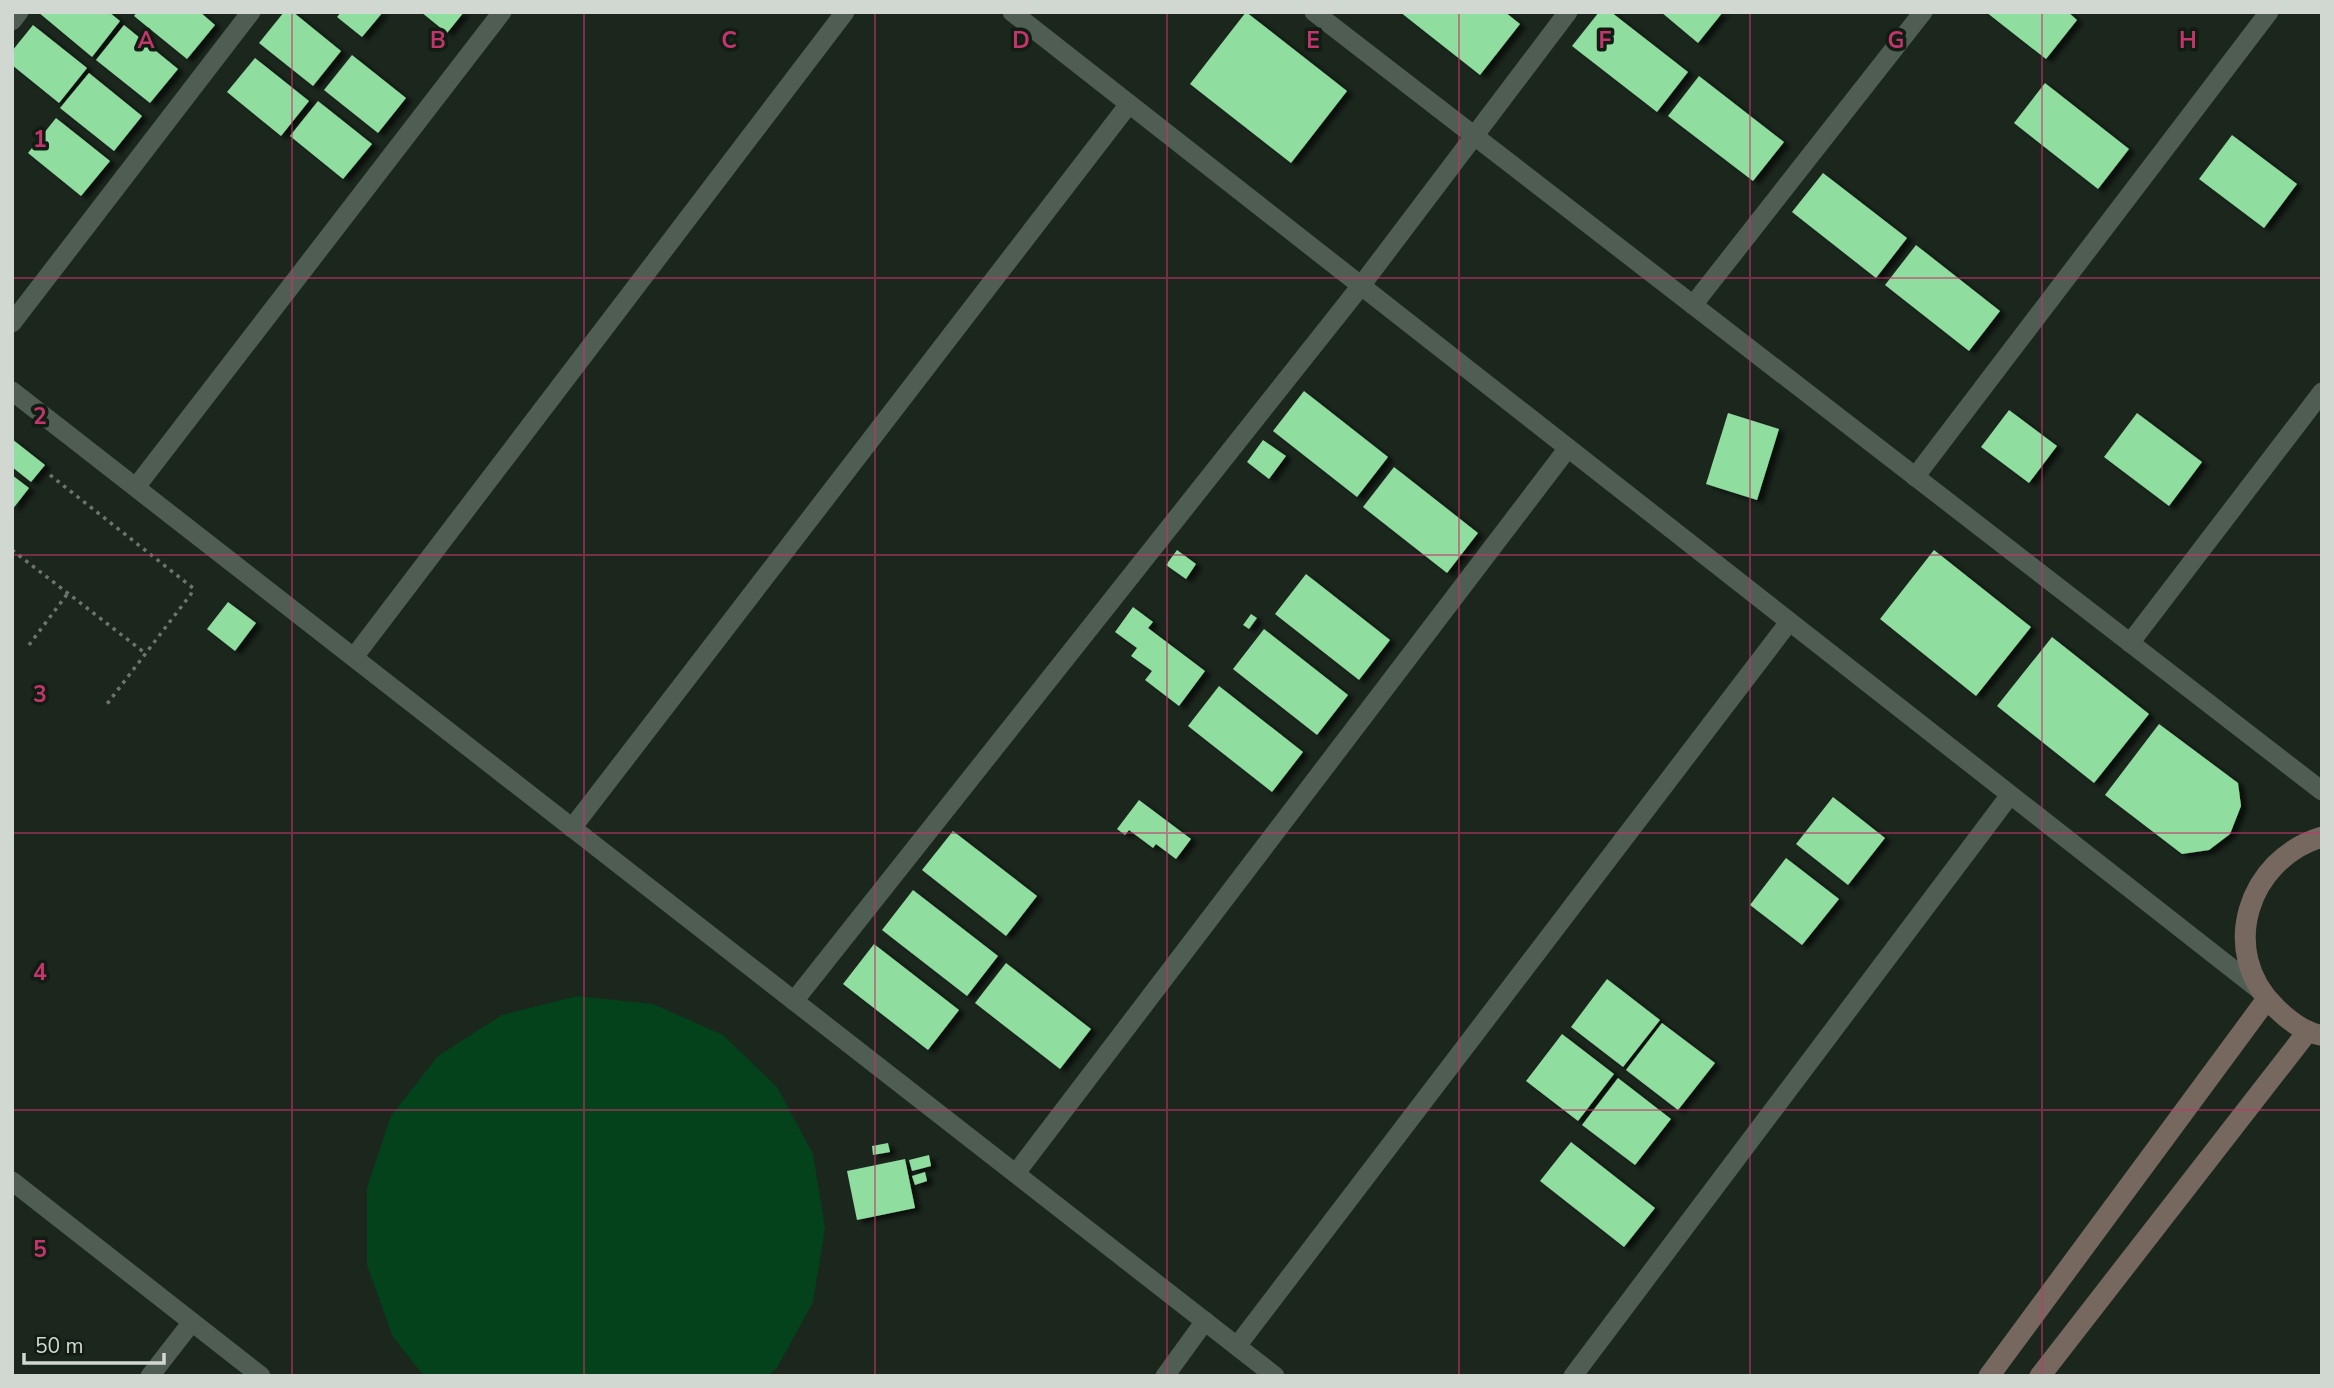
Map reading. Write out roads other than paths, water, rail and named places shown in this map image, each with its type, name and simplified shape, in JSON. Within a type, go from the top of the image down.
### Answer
[{"type":"street","points":[[12,21],[19,12]]},
{"type":"street","points":[[12,323],[251,12]]},
{"type":"street","points":[[136,487],[502,12]]},
{"type":"street","points":[[354,657],[845,12]]},
{"type":"street","points":[[1012,12],[2010,795],[2264,996],[2285,1018],[2316,1035],[2040,1376]]},
{"type":"street","points":[[1314,12],[2322,791]]},
{"type":"street","points":[[794,1001],[1360,287],[1568,12]]},
{"type":"street","points":[[1693,305],[1923,12]]},
{"type":"street","points":[[1915,477],[2269,12]]},
{"type":"street","points":[[572,828],[1129,104]]},
{"type":"street","points":[[12,391],[1275,1376]]},
{"type":"street","points":[[2130,643],[2322,392]]},
{"type":"street","points":[[1016,1173],[1568,448]]},
{"type":"street","points":[[1237,1346],[1789,622]]},
{"type":"street","points":[[1573,1376],[2010,795]]},
{"type":"street","points":[[2264,996],[2248,963],[2245,931],[2251,900],[2267,872],[2290,850],[2322,836]]},
{"type":"street","points":[[1989,1376],[2264,996]]},
{"type":"street","points":[[12,1181],[261,1376]]},
{"type":"street","points":[[1164,1376],[1205,1321]]},
{"type":"street","points":[[150,1376],[192,1322]]}]
